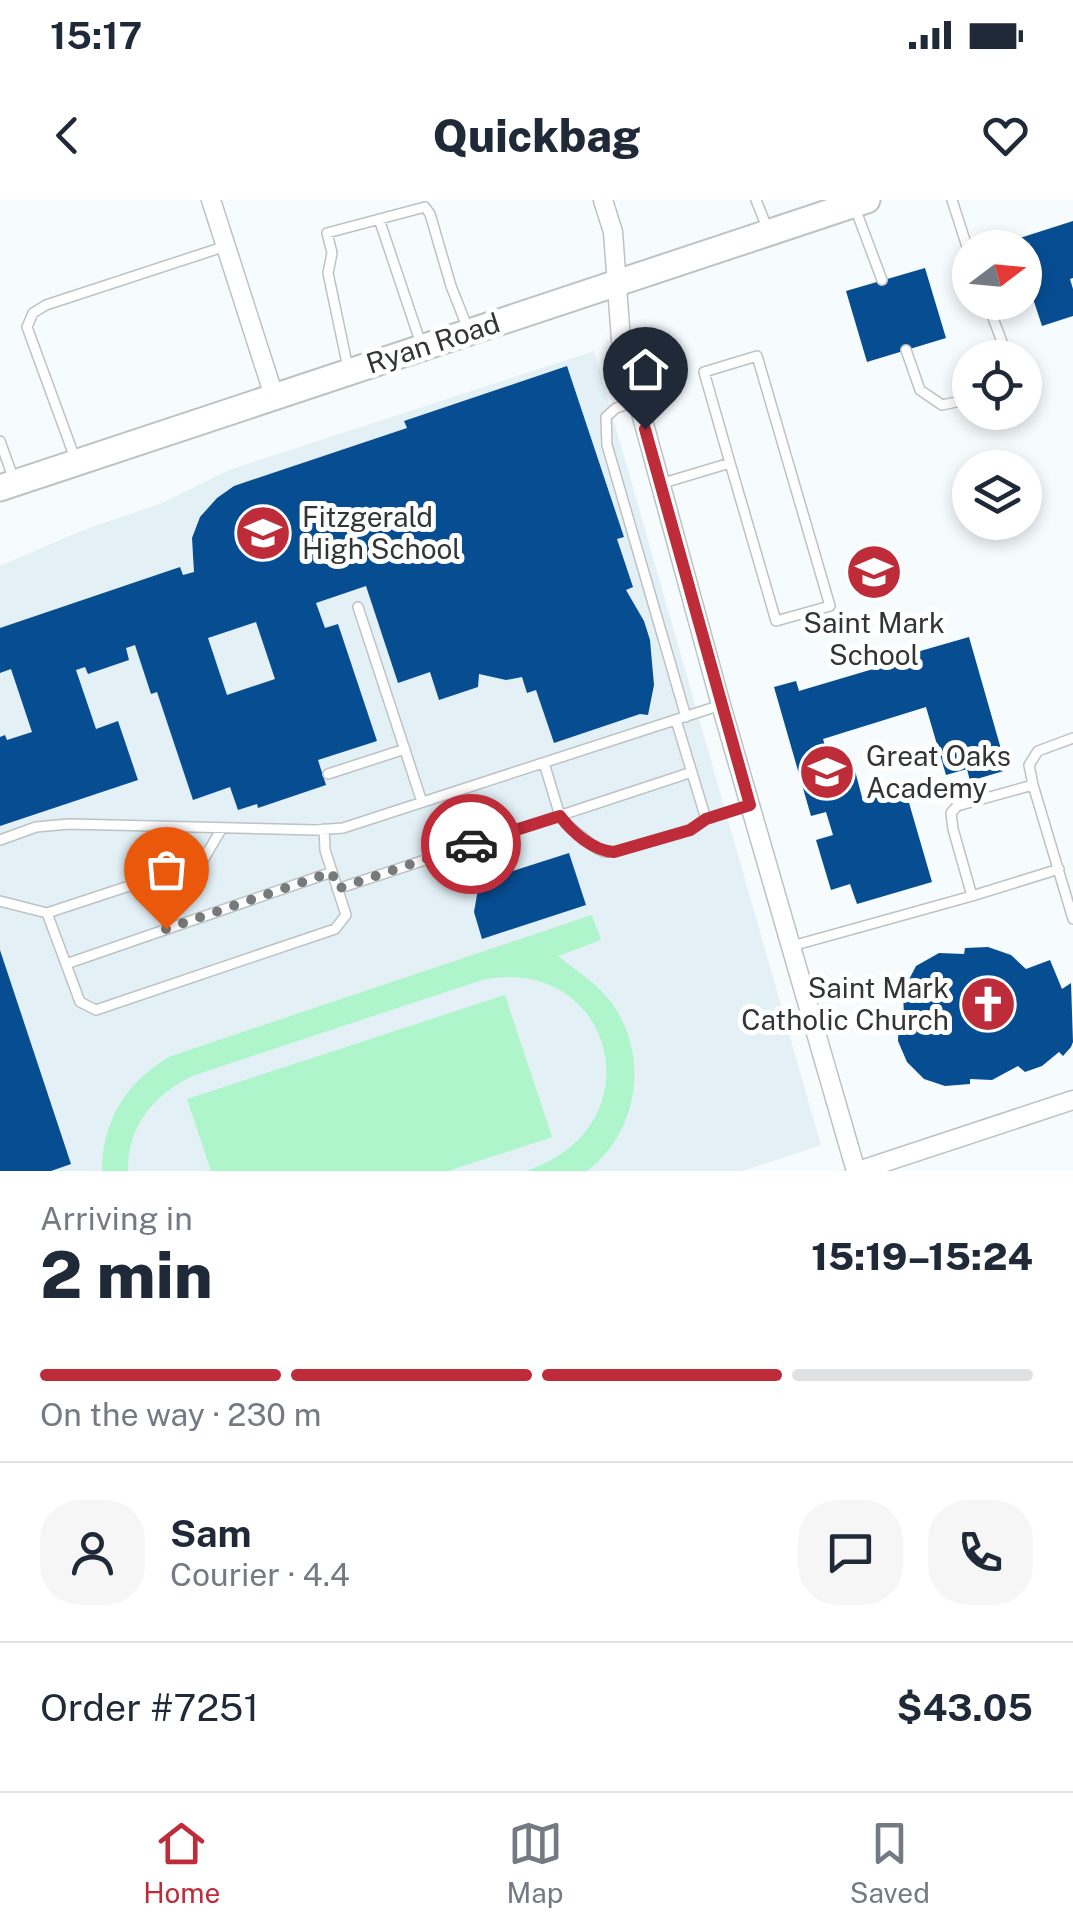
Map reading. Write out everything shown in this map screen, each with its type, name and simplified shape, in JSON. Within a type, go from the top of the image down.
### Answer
[{"type":"main road","name":"Ryan Road","points":[[8,486],[861,202]]},
{"type":"street","points":[[212,200],[274,396]]},
{"type":"street","points":[[603,200],[613,232],[621,340],[720,705],[857,1171],[1073,1100]]},
{"type":"lane","points":[[756,200],[769,233]]},
{"type":"lane","points":[[952,200],[962,230]]},
{"type":"lane","points":[[861,202],[882,280]]},
{"type":"lane","points":[[349,371],[328,273],[332,253],[327,233],[425,206],[469,331]]},
{"type":"lane","points":[[379,219],[421,347]]},
{"type":"lane","points":[[76,462],[27,327],[33,313],[46,305],[226,246]]},
{"type":"lane","points":[[906,350],[920,390],[942,404],[952,402]]},
{"type":"lane","points":[[757,356],[830,606],[776,621],[730,463],[704,372],[757,356]]},
{"type":"lane","points":[[638,401],[616,408],[606,417],[607,444],[706,819]]},
{"type":"lane","points":[[0,441],[8,486]]},
{"type":"lane","points":[[660,484],[730,463]]},
{"type":"lane","points":[[358,607],[422,802]]},
{"type":"lane","points":[[0,840],[36,827],[69,824],[343,828],[720,705]]},
{"type":"lane","points":[[1073,738],[1038,751],[1029,765],[1073,920]]},
{"type":"lane","points":[[328,774],[405,749]]},
{"type":"lane","points":[[544,763],[560,816],[604,852],[690,830],[706,819],[750,805]]},
{"type":"lane","points":[[337,889],[692,772]]},
{"type":"lane","points":[[972,896],[951,814],[957,806],[1033,785]]},
{"type":"lane","points":[[0,902],[47,913],[202,862],[222,828]]},
{"type":"lane","points":[[47,913],[80,1002],[96,1010],[335,930],[346,915],[325,850],[324,829]]},
{"type":"lane","points":[[792,946],[1059,870]]},
{"type":"lane","points":[[66,964],[332,872]]},
{"type":"shaded area","points":[[594,351],[821,1145],[743,1171],[0,1171],[0,566],[81,531],[162,503],[229,470]]},
{"type":"green space","points":[[592,915],[601,940],[558,956],[611,1002],[631,1045],[634,1068],[628,1114],[618,1136],[587,1171],[526,1171],[568,1149],[594,1118],[606,1083],[603,1048],[589,1016],[563,992],[527,978],[482,980],[192,1076],[166,1093],[145,1114],[132,1140],[128,1171],[102,1171],[107,1135],[120,1104],[142,1077],[171,1056]]},
{"type":"green space","points":[[505,995],[552,1137],[448,1171],[211,1171],[187,1099]]},
{"type":"building","points":[[1073,221],[1073,316],[1042,326],[1040,320],[1042,231]]},
{"type":"building","points":[[925,268],[946,338],[867,362],[846,291]]},
{"type":"building","points":[[567,366],[624,537],[617,539],[633,587],[626,590],[650,640],[654,685],[648,715],[640,714],[554,743],[536,690],[527,693],[522,677],[506,680],[479,674],[478,687],[439,700],[430,672],[398,683],[366,586],[316,603],[325,628],[338,624],[377,741],[318,760],[326,785],[258,808],[257,804],[238,810],[230,787],[193,800],[157,692],[151,694],[135,645],[126,648],[129,660],[88,674],[85,667],[76,670],[96,729],[118,721],[138,780],[0,826],[0,737],[5,735],[7,740],[32,732],[11,669],[0,673],[0,628],[180,567],[183,575],[194,572],[192,538],[200,517],[217,498],[234,486],[407,428],[404,421]],"holes":[[[256,622],[275,679],[227,695],[208,638]]]},
{"type":"building","name":"Great Oaks Academy","points":[[969,637],[1007,770],[970,781],[967,769],[946,775],[926,707],[823,739],[831,765],[852,759],[863,801],[905,789],[932,882],[857,904],[850,884],[831,890],[816,840],[833,835],[826,812],[811,816],[774,687],[796,681],[799,691]]},
{"type":"building","points":[[569,853],[586,905],[482,939],[474,912],[478,889],[475,883]]},
{"type":"building","name":"Saint Mark Catholic Church","points":[[988,947],[1011,955],[1026,969],[1050,960],[1062,989],[1071,983],[1071,1047],[1063,1056],[1059,1052],[1042,1066],[1025,1072],[1018,1066],[992,1080],[970,1079],[970,1084],[945,1086],[924,1079],[907,1062],[898,1041],[899,1017],[904,1017],[903,991],[916,966],[939,953],[964,954],[965,948]]},
{"type":"building","points":[[0,950],[71,1164],[51,1171],[0,1171]]},
{"type":"way so far","points":[[166,929],[332,872],[337,889],[471,844]]},
{"type":"place","name":"Fitzgerald High School","points":[[263,533]]},
{"type":"place","name":"Saint Mark School","points":[[874,572]]},
{"type":"place","name":"Great Oaks Academy","points":[[827,772]]},
{"type":"place","name":"Saint Mark Catholic Church","points":[[988,1004]]},
{"type":"route","points":[[471,844],[560,816],[596,848],[614,852],[690,830],[706,819],[750,805],[645,429]]}]
